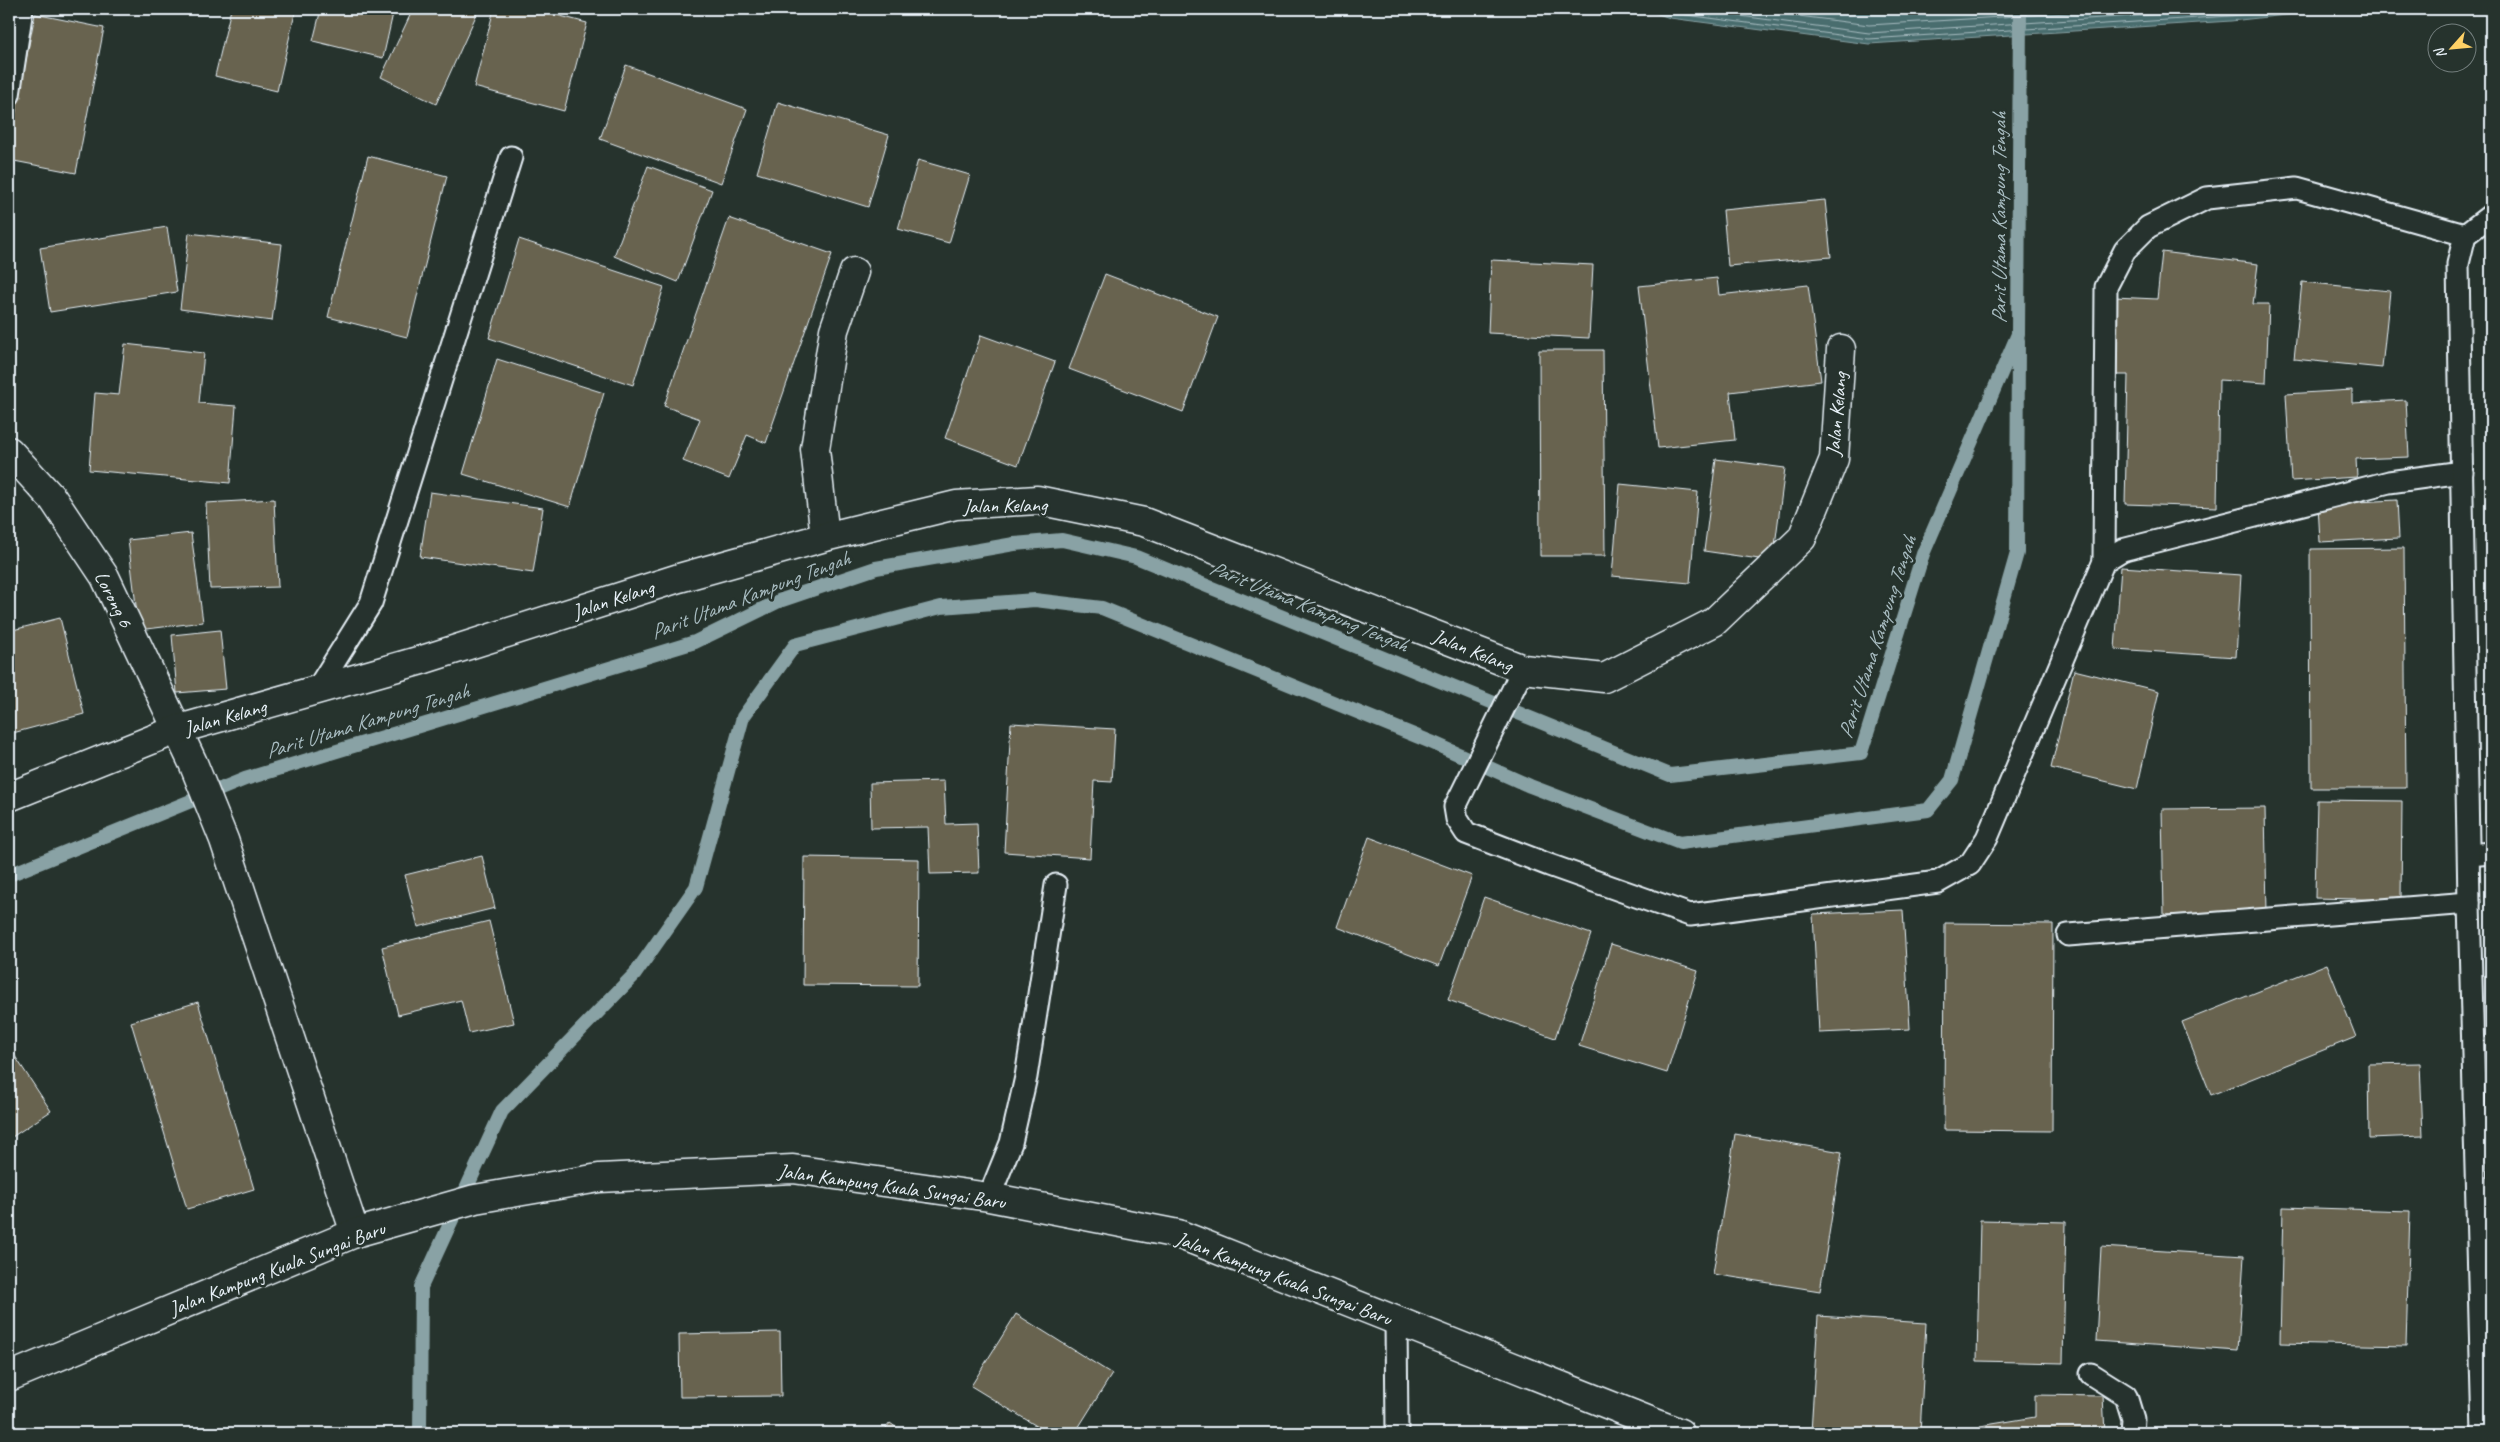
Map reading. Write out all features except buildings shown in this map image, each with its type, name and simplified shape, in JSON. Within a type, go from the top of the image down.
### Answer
[{"type":"street","points":[[825,537],[815,449],[834,330],[854,272]]},
{"type":"street","name":"Jalan Kelang","points":[[9,797],[176,730],[425,660],[679,578],[825,537],[956,505],[1038,500],[1144,522],[1523,670],[1604,678],[1714,622],[1802,538],[1834,459],[1841,349]]},
{"type":"street","name":"Lorong 6","points":[[9,451],[53,499],[105,577],[193,763],[224,840],[355,1233]]},
{"type":"street","name":"Jalan Kampung Kuala Sungai Baru","points":[[9,1377],[355,1233],[475,1198],[599,1178],[793,1169],[990,1197],[1178,1234],[1680,1433]]},
{"type":"lane","points":[[9,95],[22,9]]},
{"type":"lane","points":[[316,691],[371,604],[511,157]]},
{"type":"lane","points":[[1523,670],[1455,807],[1457,819],[1466,832],[1549,865],[1690,915],[1938,882],[1970,864],[1987,838],[2104,561],[2106,287],[2125,250],[2148,226],[2207,198],[2297,188],[2465,235]]},
{"type":"lane","points":[[2483,1433],[2468,903],[2469,855],[2458,264],[2465,235],[2487,216],[2491,215]]},
{"type":"lane","points":[[2104,561],[2122,550],[2389,482],[2462,472]]},
{"type":"lane","points":[[2469,855],[2491,853]]},
{"type":"lane","points":[[990,1197],[1011,1143],[1026,1077],[1056,885]]},
{"type":"lane","points":[[2068,935],[2468,903]]},
{"type":"lane","points":[[1396,1321],[1397,1433]]},
{"type":"lane","points":[[2091,1374],[2126,1396],[2133,1418],[2132,1433]]},
{"type":"water","points":[[1643,9],[2340,9],[2231,21],[1869,44],[1670,18]]},
{"type":"waterway","name":"Parit Utama Kampung Tengah","points":[[9,875],[245,779],[695,642],[779,601],[876,568],[1014,544],[1062,540],[1136,557],[1670,775],[1861,753],[1923,554],[2018,334],[2020,9]]},
{"type":"waterway","points":[[420,1433],[421,1287],[502,1111],[635,974],[696,887],[743,717],[795,645],[941,607],[1035,600],[1102,608],[1431,742],[1530,786],[1680,843],[1928,810],[1952,780],[2017,553],[2018,340]]}]
